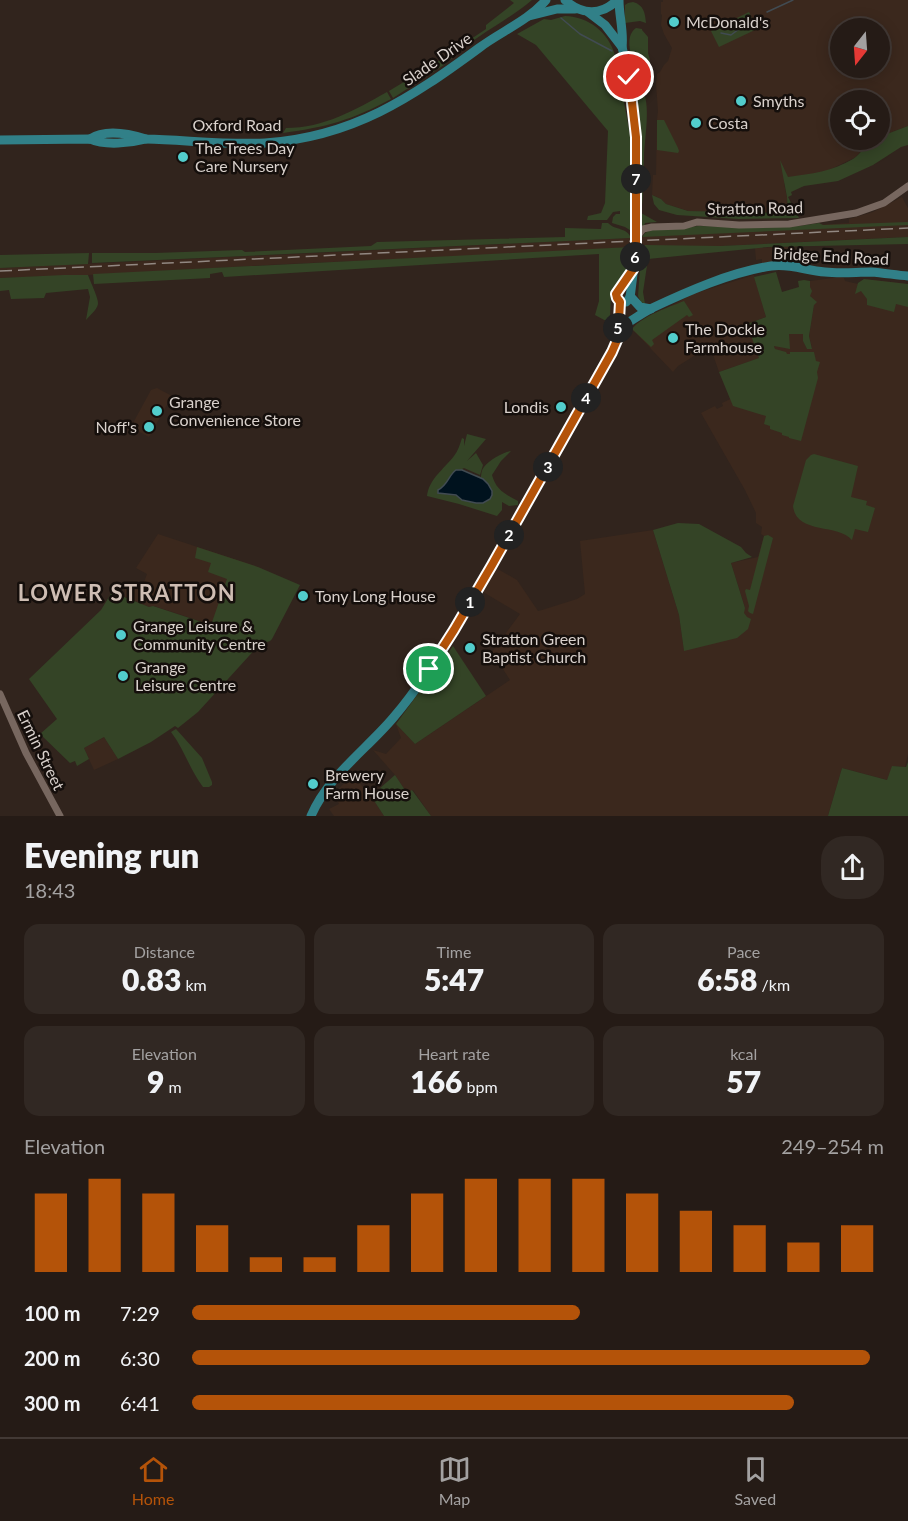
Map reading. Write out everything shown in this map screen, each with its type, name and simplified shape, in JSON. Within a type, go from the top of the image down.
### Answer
[{"type":"main road","name":"Slade Drive","points":[[362,121],[410,96],[546,0]]},
{"type":"main road","points":[[565,0],[577,9],[588,12],[606,9],[618,0]]},
{"type":"main road","points":[[311,816],[331,783],[403,705],[451,635],[502,548],[618,338],[618,328],[636,253],[636,137],[630,85],[622,47],[618,0]]},
{"type":"main road","name":"Slade Drive","points":[[526,16],[557,9],[577,9]]},
{"type":"main road","points":[[588,12],[606,25],[622,47]]},
{"type":"main road","name":"Oxford Road","points":[[0,140],[90,139],[102,142],[116,138],[134,142],[146,139],[265,143],[321,133],[362,121]]},
{"type":"main road","name":"Bridge End Road","points":[[618,328],[648,310],[710,284],[773,266],[790,266],[825,272],[873,272],[908,276]]},
{"type":"main road","points":[[634,268],[619,290],[626,289],[626,299],[633,310],[648,310]]},
{"type":"street","name":"Stratton Road","points":[[636,238],[648,227],[684,226],[697,222],[780,225],[856,213],[884,203],[908,186]]},
{"type":"street","name":"Ermin Street","points":[[0,694],[26,753],[60,816]]},
{"type":"shaded area","points":[[663,0],[908,0],[908,126],[890,133],[890,90],[830,90],[830,150],[862,150],[856,157],[827,171],[784,183],[788,213],[688,211],[666,204],[652,195],[653,175],[656,175],[657,74],[668,61],[672,48],[661,25],[661,2]]},
{"type":"shaded area","points":[[902,197],[908,208],[908,237],[720,246],[642,247],[642,237],[645,236],[849,223],[849,219],[873,212]]},
{"type":"shaded area","points":[[631,238],[631,247],[563,252],[0,278],[0,268]]},
{"type":"shaded area","points":[[795,246],[794,263],[762,264],[762,259],[756,260],[755,248]]},
{"type":"shaded area","points":[[754,275],[766,317],[747,324],[760,358],[719,372],[710,346],[678,366],[673,372],[632,329],[636,324],[693,294]]},
{"type":"shaded area","points":[[840,277],[845,281],[858,284],[864,279],[908,284],[908,754],[905,767],[893,766],[887,780],[842,768],[828,816],[431,816],[413,790],[407,793],[373,750],[386,754],[401,738],[396,724],[415,744],[510,680],[492,652],[520,614],[483,592],[496,568],[517,580],[538,611],[577,599],[585,594],[580,541],[653,530],[679,615],[684,650],[745,608],[731,563],[758,557],[764,536],[761,534],[762,527],[756,523],[756,513],[745,490],[701,413],[715,406],[717,409],[723,406],[722,403],[782,374],[766,317],[803,332],[803,341],[807,349],[812,348],[809,336],[814,305],[810,296],[810,281]]},
{"type":"shaded area","points":[[157,388],[172,396],[149,437],[134,429],[133,423],[151,390]]},
{"type":"shaded area","points":[[158,534],[258,567],[254,639],[154,606],[149,607],[125,597],[125,586],[135,589],[144,582],[147,574],[136,568]]},
{"type":"shaded area","points":[[104,737],[118,759],[94,770],[84,748]]},
{"type":"shaded area","points":[[355,778],[384,816],[334,816],[329,809],[339,804],[335,795],[337,790],[347,781]]},
{"type":"green space","points":[[510,0],[532,0],[459,51],[450,60],[447,55],[486,29],[486,25],[514,3]]},
{"type":"green space","points":[[633,2],[642,7],[646,23],[640,21],[625,23],[625,5]]},
{"type":"green space","points":[[749,12],[757,29],[719,47],[711,31]]},
{"type":"green space","points":[[565,16],[582,19],[596,27],[608,39],[615,55],[630,134],[633,232],[612,223],[613,217],[620,214],[620,211],[613,212],[607,220],[587,220],[588,216],[601,213],[605,203],[608,131],[536,45],[517,34],[544,19],[551,20]]},
{"type":"green space","points":[[636,28],[642,29],[648,37],[650,60],[644,93],[647,115],[641,213],[657,222],[645,223],[640,228],[634,71],[629,42]]},
{"type":"green space","points":[[445,57],[448,61],[444,65],[393,98],[389,91]]},
{"type":"green space","points":[[387,92],[391,99],[364,112],[326,125],[283,133],[286,128],[313,125],[339,117]]},
{"type":"green space","points":[[657,120],[664,120],[678,148],[678,153],[657,150]]},
{"type":"green space","points":[[908,126],[908,145],[838,181],[804,186],[791,192],[792,195],[788,197],[799,218],[739,219],[677,215],[659,210],[654,204],[652,195],[666,204],[688,211],[788,213],[780,160],[788,177],[822,171],[853,159],[863,150],[890,150],[890,133]]},
{"type":"green space","points":[[908,222],[908,225],[642,237],[651,230],[699,226],[767,227],[819,223],[823,225]]},
{"type":"green space","points":[[602,223],[608,223],[624,231],[631,238],[92,263],[92,253],[242,250],[245,252],[371,246],[377,242],[565,237],[565,228],[601,229]]},
{"type":"green space","points":[[908,237],[908,244],[768,247],[648,259],[643,292],[645,304],[638,296],[641,256],[645,245],[720,246]]},
{"type":"green space","points":[[631,247],[628,267],[611,292],[608,322],[595,315],[599,301],[599,254],[224,277],[222,272],[210,274],[210,278],[94,284],[93,274]]},
{"type":"green space","points":[[89,253],[88,264],[0,268],[0,255]]},
{"type":"green space","points":[[776,272],[782,292],[799,287],[798,281],[810,281],[812,291],[810,296],[817,302],[814,305],[809,336],[812,349],[807,349],[803,341],[803,334],[789,334],[790,349],[774,346],[775,349],[787,354],[814,352],[816,361],[820,362],[801,441],[770,429],[770,426],[764,424],[766,416],[733,406],[719,372],[759,358],[747,324],[766,317],[754,277]]},
{"type":"green space","points":[[88,275],[98,304],[86,320],[90,297],[88,289],[46,293],[44,298],[11,299],[9,290],[0,291],[0,278]]},
{"type":"green space","points":[[864,279],[908,284],[908,307],[896,304],[894,312],[867,305],[867,299],[861,291],[855,294],[858,283]]},
{"type":"green space","points":[[684,301],[693,315],[689,317],[687,315],[652,340],[654,344],[651,347],[632,329],[649,316]]},
{"type":"green space","points":[[467,434],[486,439],[467,461],[476,453],[483,465],[480,475],[464,468],[462,469],[468,472],[456,470],[438,493],[457,496],[462,500],[476,503],[492,491],[486,483],[473,474],[481,477],[483,469],[489,462],[511,451],[492,475],[499,488],[518,501],[518,505],[509,506],[502,502],[502,510],[497,516],[427,496],[431,484],[455,454],[462,438],[464,446]]},
{"type":"green space","points":[[814,454],[858,466],[851,497],[867,501],[866,505],[875,508],[868,532],[855,529],[852,540],[846,535],[809,525],[796,515],[793,506],[806,460]]},
{"type":"green space","points":[[678,523],[699,524],[741,547],[752,557],[731,563],[745,608],[744,613],[751,619],[748,629],[737,638],[684,651],[679,615],[653,530]]},
{"type":"green space","points":[[768,535],[773,538],[753,614],[748,611],[745,591],[750,590],[764,536]]},
{"type":"green space","name":"Grange Leisure Centre","points":[[197,547],[258,567],[300,585],[272,639],[259,645],[198,712],[178,728],[175,726],[151,742],[118,759],[104,737],[84,748],[89,759],[77,766],[75,761],[70,763],[40,734],[57,719],[29,679],[101,610],[112,592],[149,607],[153,606],[211,625],[227,579],[208,572],[211,563],[195,558]]},
{"type":"green space","points":[[453,646],[486,696],[415,744],[396,724]]},
{"type":"green space","points":[[176,729],[202,758],[212,782],[209,787],[203,787],[194,774],[171,732]]},
{"type":"green space","points":[[908,762],[908,816],[828,816],[842,768],[887,780],[892,766],[906,767]]},
{"type":"green space","points":[[395,775],[407,793],[412,790],[431,816],[384,816],[371,796]]},
{"type":"water","points":[[456,470],[462,470],[483,479],[492,491],[490,499],[483,503],[476,503],[462,500],[456,495],[438,493],[438,490]]},
{"type":"waterway","points":[[767,12],[793,0]]},
{"type":"waterway","points":[[561,18],[580,34],[612,51]]},
{"type":"waterway","points":[[721,33],[731,35],[747,23]]},
{"type":"railway","points":[[0,271],[908,228]]},
{"type":"place","name":"McDonald's","points":[[674,22]]},
{"type":"place","name":"Smyths","points":[[741,101]]},
{"type":"place","name":"Costa","points":[[696,123]]},
{"type":"place","name":"The Trees Day Care Nursery","points":[[183,157]]},
{"type":"place","name":"The Dockle Farmhouse","points":[[673,338]]},
{"type":"place","name":"Londis","points":[[561,407]]},
{"type":"place","name":"Grange Convenience Store","points":[[157,411]]},
{"type":"place","name":"Noff's","points":[[149,427]]},
{"type":"place","name":"Tony Long House","points":[[303,596]]},
{"type":"place","name":"Grange Leisure & Community Centre","points":[[121,635]]},
{"type":"place","name":"Stratton Green Baptist Church","points":[[470,648]]},
{"type":"place","name":"Grange Leisure Centre","points":[[123,676]]},
{"type":"place","name":"Brewery Farm House","points":[[313,784]]},
{"type":"district","name":"LOWER STRATTON","points":[[127,593]]},
{"type":"route","points":[[429,669],[492,565],[578,414],[618,338],[620,302],[616,294],[634,268],[636,254],[636,137],[629,77]]}]
